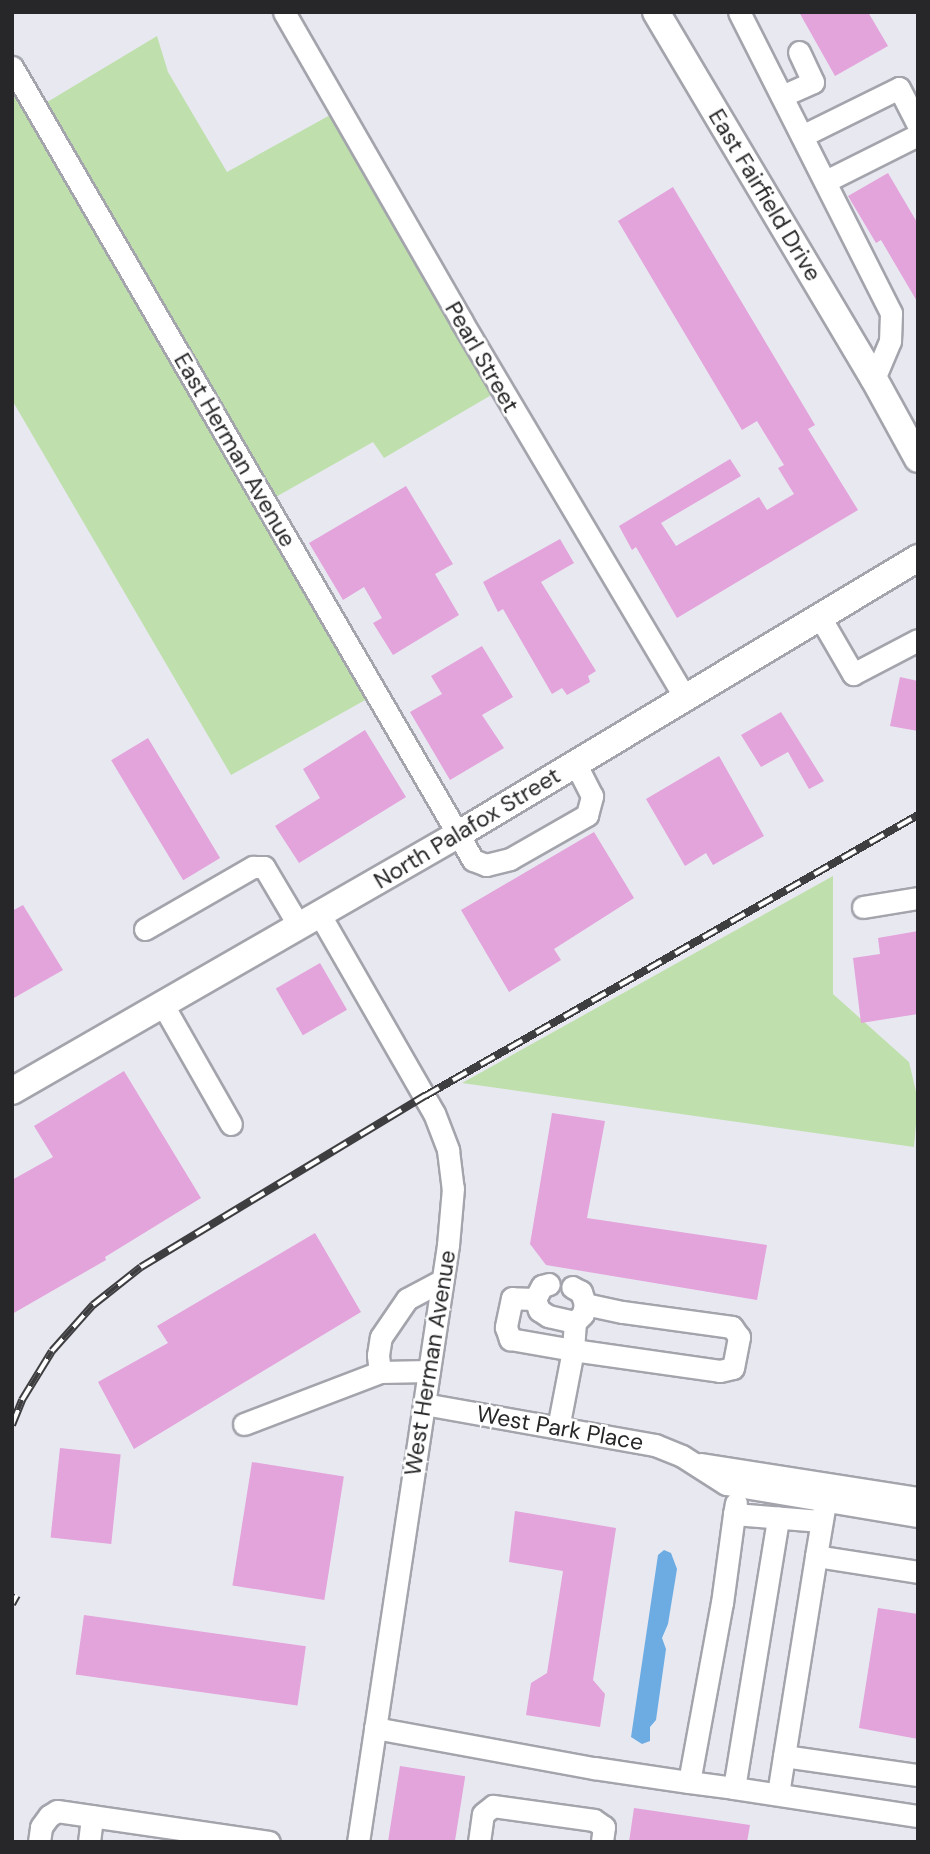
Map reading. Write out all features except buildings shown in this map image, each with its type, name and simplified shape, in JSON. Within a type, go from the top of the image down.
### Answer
[{"type":"main road","name":"East Fairfield Drive","points":[[656,12],[874,379],[918,459]]},
{"type":"main road","name":"North Palafox Street","points":[[12,1091],[457,835],[918,558]]},
{"type":"street","name":"Pearl Street","points":[[284,12],[462,323],[685,698]]},
{"type":"street","points":[[739,12],[891,313],[890,341],[874,379]]},
{"type":"street","points":[[782,96],[813,82],[799,52]]},
{"type":"street","name":"East Herman Avenue","points":[[12,67],[473,860],[486,866],[510,859],[587,815],[592,796],[576,764]]},
{"type":"street","points":[[803,136],[899,88],[918,125]]},
{"type":"street","points":[[826,181],[918,135]]},
{"type":"street","points":[[820,617],[853,674],[918,640]]},
{"type":"street","name":"West Herman Avenue","points":[[145,929],[253,867],[264,867],[309,920],[416,1078],[443,1133],[453,1188],[442,1280],[358,1842]]},
{"type":"street","points":[[863,907],[918,898]]},
{"type":"street","points":[[163,1005],[231,1124]]},
{"type":"street","points":[[380,1372],[381,1337],[387,1328],[407,1299],[442,1280]]},
{"type":"street","points":[[542,1291],[539,1310],[548,1316],[577,1304],[732,1327],[738,1337],[733,1368],[720,1371],[510,1339],[506,1327],[512,1298],[542,1291]]},
{"type":"street","points":[[558,1428],[573,1350],[577,1304]]},
{"type":"street","points":[[244,1424],[380,1372],[429,1371]]},
{"type":"street","name":"West Park Place","points":[[424,1404],[655,1445],[726,1484],[918,1516]]},
{"type":"street","name":"West Park Place","points":[[692,1463],[824,1502],[918,1498]]},
{"type":"street","points":[[690,1782],[722,1603],[739,1486]]},
{"type":"street","points":[[734,1514],[778,1518],[824,1502],[778,1794]]},
{"type":"street","points":[[734,1788],[778,1518]]},
{"type":"street","points":[[816,1556],[918,1572]]},
{"type":"street","points":[[375,1728],[594,1768],[918,1816]]},
{"type":"street","points":[[784,1756],[918,1775]]},
{"type":"street","points":[[479,1842],[483,1814],[493,1806],[594,1820],[604,1828],[602,1842]]},
{"type":"street","points":[[39,1842],[41,1828],[49,1816],[57,1811],[269,1842]]},
{"type":"street","points":[[89,1842],[92,1816]]},
{"type":"green space","points":[[157,36],[168,72],[227,172],[332,114],[493,394],[384,458],[373,442],[274,498],[44,104]]},
{"type":"green space","points":[[12,85],[367,699],[231,775],[12,400]]},
{"type":"green space","points":[[833,876],[833,994],[909,1062],[918,1100],[914,1147],[462,1083]]},
{"type":"water","points":[[664,1550],[671,1553],[677,1569],[668,1624],[662,1638],[666,1649],[656,1720],[650,1727],[650,1741],[642,1744],[631,1737],[658,1555]]},
{"type":"railway","points":[[12,1425],[22,1400],[52,1351],[93,1305],[141,1267],[425,1096],[918,815]]},
{"type":"railway","points":[[12,1604],[17,1595]]}]
